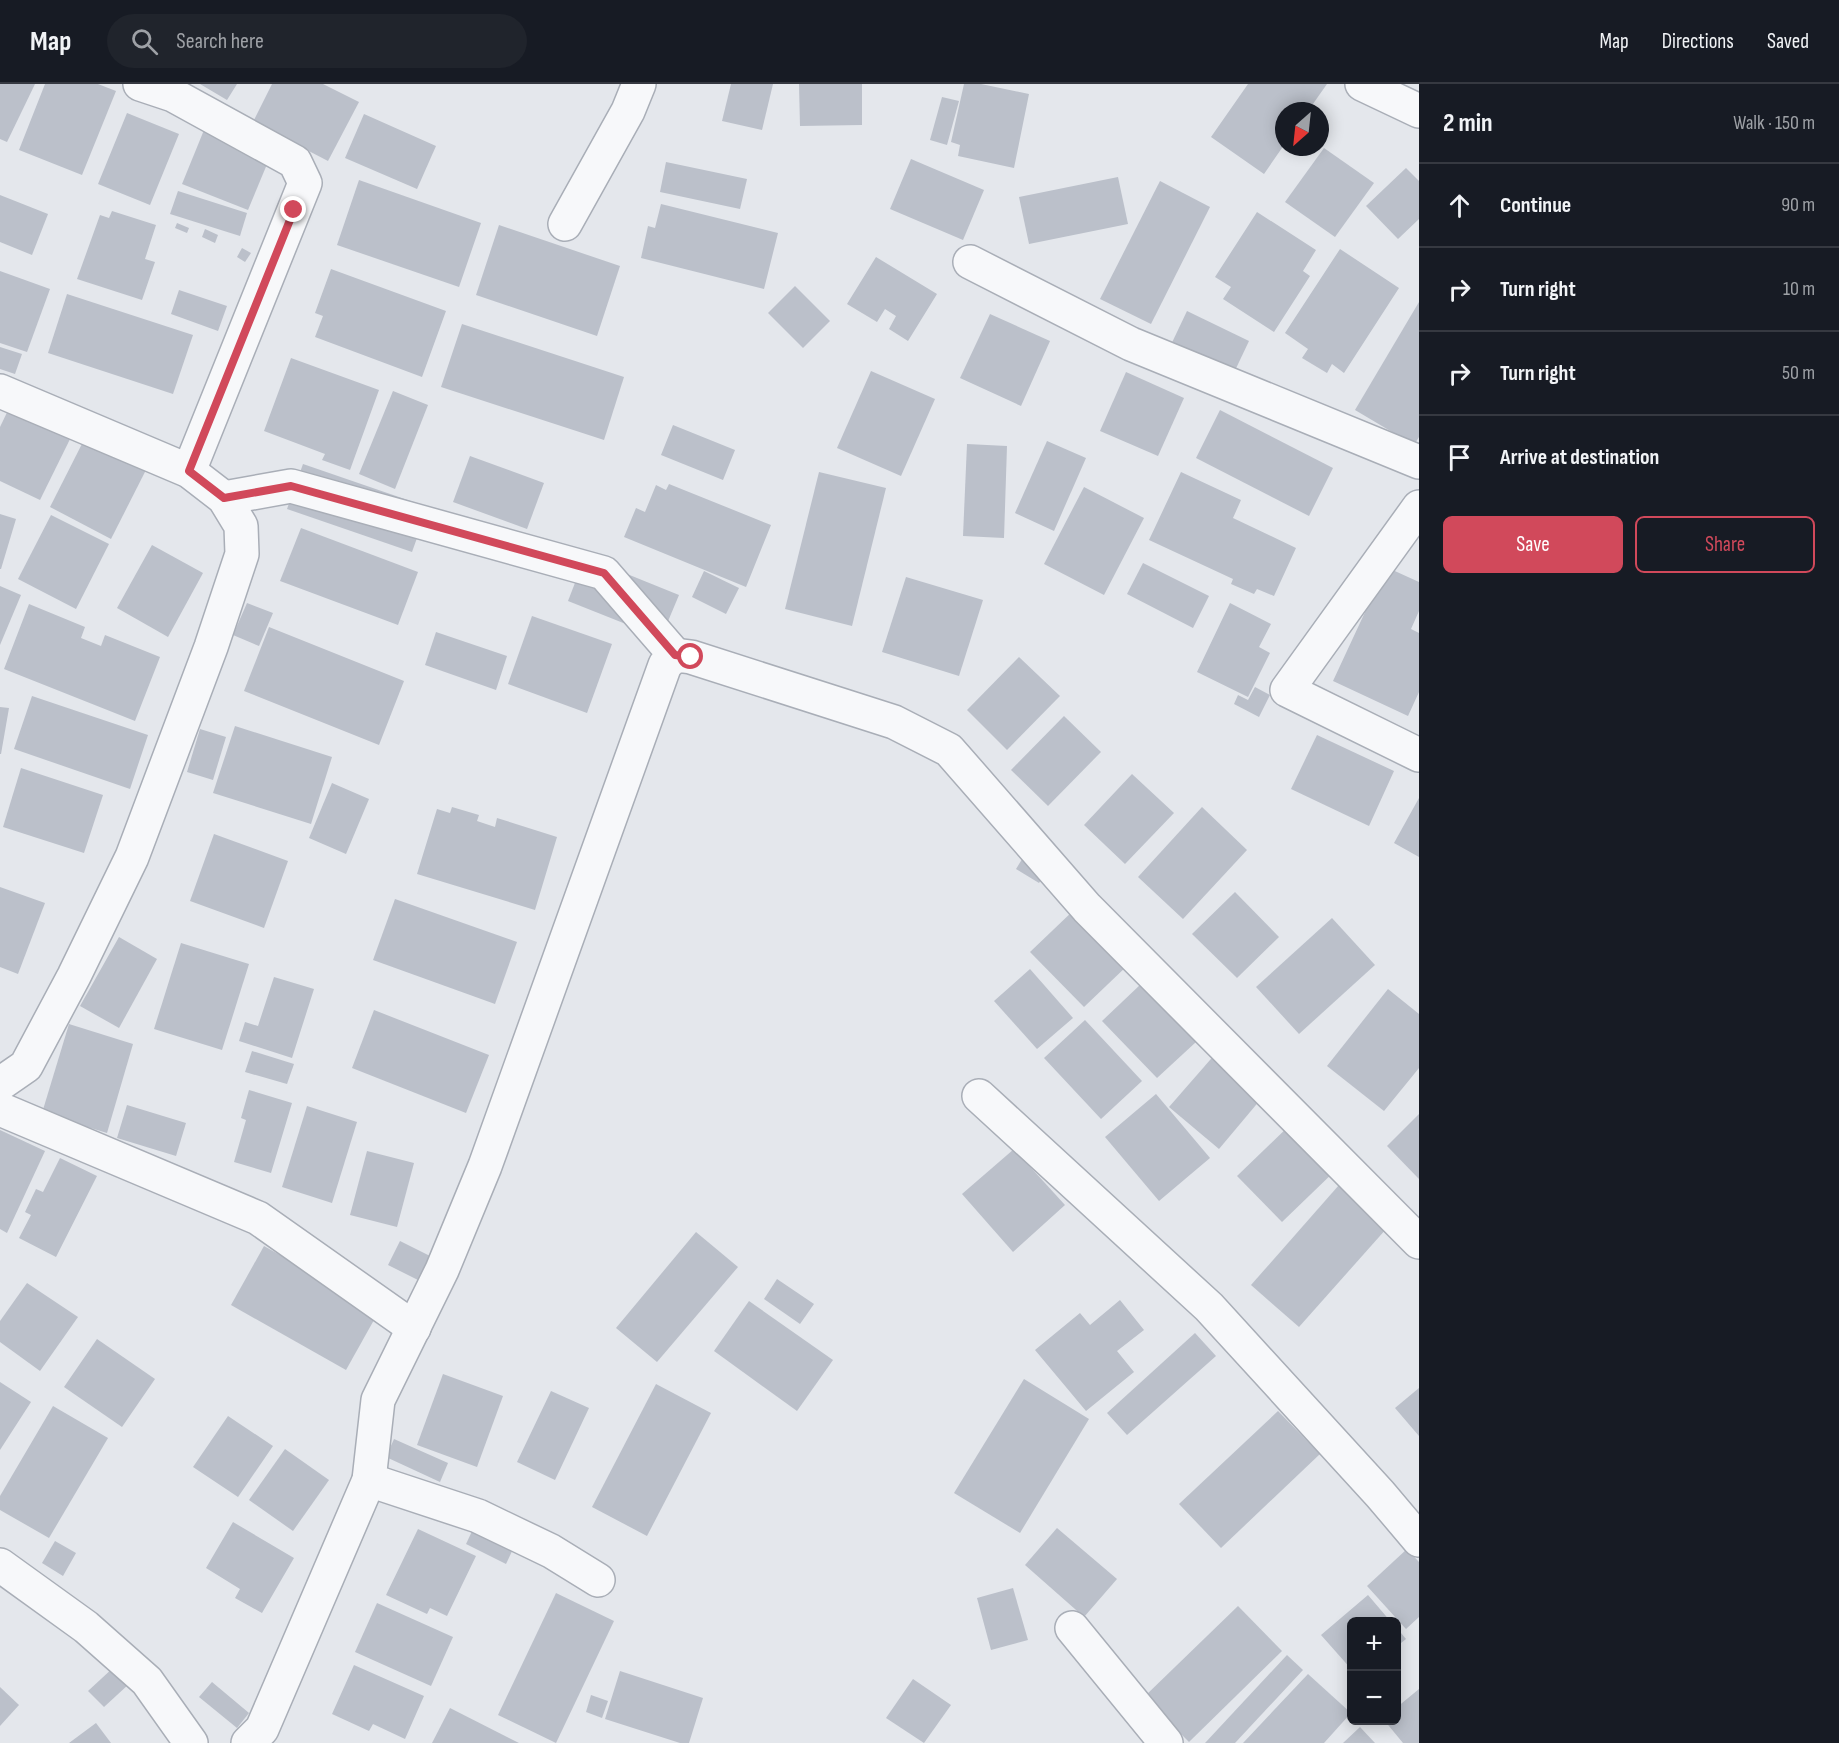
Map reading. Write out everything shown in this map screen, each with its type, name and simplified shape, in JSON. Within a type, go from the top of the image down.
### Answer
[{"type":"street","points":[[140,84],[173,95],[295,162],[305,183],[189,471]]},
{"type":"street","points":[[565,224],[628,111],[639,84]]},
{"type":"street","points":[[1362,84],[1419,111]]},
{"type":"street","points":[[970,262],[1131,344],[1419,462]]},
{"type":"street","points":[[0,391],[189,471],[224,498],[241,526],[242,554],[211,647],[132,857],[74,976],[26,1066],[0,1084]]},
{"type":"street","points":[[224,498],[291,486],[604,573],[675,655],[691,657],[894,722],[949,750],[1087,908],[1419,1242]]},
{"type":"street","points":[[1419,507],[1287,690],[1419,755]]},
{"type":"street","points":[[248,1743],[262,1729],[369,1480],[378,1400],[442,1270],[485,1166],[665,665],[675,655]]},
{"type":"street","points":[[979,1096],[1209,1307],[1380,1494],[1419,1540]]},
{"type":"street","points":[[0,1108],[258,1218],[414,1328]]},
{"type":"street","points":[[369,1480],[478,1515],[551,1551],[598,1580]]},
{"type":"street","points":[[0,1565],[86,1627],[147,1681],[191,1743]]},
{"type":"street","points":[[1071,1628],[1166,1743]]},
{"type":"building","points":[[0,84],[35,84],[7,142],[0,139]]},
{"type":"building","points":[[45,84],[98,84],[116,91],[82,175],[19,150]]},
{"type":"building","points":[[200,84],[237,84],[227,100]]},
{"type":"building","points":[[272,84],[323,84],[359,102],[328,161],[253,122]]},
{"type":"building","points":[[731,84],[773,84],[762,130],[722,121]]},
{"type":"building","points":[[799,84],[862,84],[862,125],[800,126]]},
{"type":"building","points":[[964,84],[981,84],[1029,94],[1014,168],[958,156],[960,145],[951,142]]},
{"type":"building","points":[[1248,84],[1327,84],[1314,102],[1275,102],[1276,156],[1264,174],[1211,137]]},
{"type":"building","points":[[942,97],[959,101],[947,145],[930,140]]},
{"type":"building","points":[[127,113],[179,134],[150,205],[98,184]]},
{"type":"building","points":[[364,114],[436,146],[417,189],[345,158]]},
{"type":"building","points":[[204,130],[270,157],[248,210],[182,184]]},
{"type":"building","points":[[1329,152],[1374,183],[1335,237],[1285,202],[1318,156],[1329,156]]},
{"type":"building","points":[[911,159],[984,190],[963,240],[890,209]]},
{"type":"building","points":[[666,162],[747,179],[740,209],[660,192]]},
{"type":"building","points":[[1406,168],[1419,181],[1419,219],[1398,239],[1366,206]]},
{"type":"building","points":[[1118,177],[1128,224],[1029,244],[1019,197]]},
{"type":"building","points":[[359,180],[481,223],[459,287],[337,245]]},
{"type":"building","points":[[1160,181],[1210,207],[1151,324],[1100,299]]},
{"type":"building","points":[[178,191],[247,213],[240,236],[170,214]]},
{"type":"building","points":[[0,195],[48,214],[32,255],[0,242]]},
{"type":"building","points":[[661,204],[778,233],[764,289],[641,258],[648,226],[655,228]]},
{"type":"building","points":[[112,211],[156,225],[145,259],[155,262],[142,300],[77,279],[100,215],[109,218]]},
{"type":"building","points":[[1257,212],[1316,250],[1303,271],[1310,276],[1274,332],[1223,299],[1231,287],[1215,277]]},
{"type":"building","points":[[177,223],[189,228],[187,233],[175,228]]},
{"type":"building","points":[[499,225],[620,266],[597,336],[476,295]]},
{"type":"building","points":[[205,229],[218,235],[215,243],[202,237]]},
{"type":"building","points":[[242,248],[251,253],[245,262],[237,257]]},
{"type":"building","points":[[1340,249],[1399,288],[1344,373],[1332,364],[1327,373],[1302,358],[1308,349],[1285,333]]},
{"type":"building","points":[[876,257],[937,294],[908,341],[889,329],[896,316],[885,309],[877,322],[847,304]]},
{"type":"building","points":[[331,269],[446,311],[422,377],[315,337],[323,316],[315,313]]},
{"type":"building","points":[[0,271],[50,289],[27,352],[0,343]]},
{"type":"building","points":[[795,286],[830,321],[803,348],[768,313]]},
{"type":"building","points":[[179,290],[227,306],[218,331],[171,314]]},
{"type":"building","points":[[67,294],[193,335],[173,394],[48,353]]},
{"type":"building","points":[[1419,302],[1419,437],[1414,445],[1355,410]]},
{"type":"building","points":[[1187,311],[1249,341],[1230,381],[1168,351]]},
{"type":"building","points":[[990,314],[1050,341],[1021,406],[960,378]]},
{"type":"building","points":[[462,324],[624,377],[604,440],[441,387]]},
{"type":"building","points":[[0,347],[22,354],[15,374],[0,369]]},
{"type":"building","points":[[291,358],[379,390],[350,470],[322,460],[325,454],[264,431]]},
{"type":"building","points":[[871,371],[935,399],[901,476],[837,448]]},
{"type":"building","points":[[1126,372],[1184,398],[1158,456],[1100,431]]},
{"type":"building","points":[[393,391],[428,405],[395,489],[359,474]]},
{"type":"building","points":[[13,400],[74,431],[40,500],[0,481],[0,427]]},
{"type":"building","points":[[1220,410],[1333,468],[1309,516],[1196,458]]},
{"type":"building","points":[[673,425],[735,450],[723,480],[661,455]]},
{"type":"building","points":[[88,432],[149,464],[111,539],[50,507]]},
{"type":"building","points":[[1047,441],[1086,458],[1054,531],[1015,513]]},
{"type":"building","points":[[967,444],[1007,446],[1004,538],[963,536]]},
{"type":"building","points":[[470,456],[544,483],[527,529],[453,502]]},
{"type":"building","points":[[303,464],[428,507],[412,552],[287,509]]},
{"type":"building","points":[[819,472],[886,488],[852,626],[785,609]]},
{"type":"building","points":[[1181,472],[1241,500],[1233,518],[1296,548],[1274,596],[1257,589],[1254,594],[1231,584],[1233,579],[1149,540]]},
{"type":"building","points":[[669,484],[771,525],[746,587],[624,537],[636,508],[645,512],[656,485],[666,490]]},
{"type":"building","points":[[1084,487],[1144,518],[1104,595],[1044,564]]},
{"type":"building","points":[[0,514],[16,519],[1,569],[0,569]]},
{"type":"building","points":[[51,515],[109,544],[76,609],[18,579]]},
{"type":"building","points":[[301,528],[418,572],[398,625],[280,581]]},
{"type":"building","points":[[152,545],[203,573],[168,637],[117,608]]},
{"type":"building","points":[[585,557],[679,595],[661,638],[568,601]]},
{"type":"building","points":[[1143,563],[1209,596],[1193,628],[1127,594]]},
{"type":"building","points":[[1386,567],[1419,582],[1419,611],[1411,629],[1419,633],[1419,692],[1408,716],[1333,681]]},
{"type":"building","points":[[704,571],[739,588],[726,614],[692,597]]},
{"type":"building","points":[[906,577],[983,600],[959,676],[882,652]]},
{"type":"building","points":[[0,586],[21,595],[0,645]]},
{"type":"building","points":[[247,603],[273,613],[259,646],[233,635]]},
{"type":"building","points":[[1230,603],[1271,624],[1259,647],[1270,653],[1248,697],[1197,672]]},
{"type":"building","points":[[29,604],[85,627],[81,638],[101,646],[105,635],[160,657],[135,721],[4,669]]},
{"type":"building","points":[[532,616],[612,644],[587,713],[508,684]]},
{"type":"building","points":[[269,627],[404,681],[379,745],[244,691]]},
{"type":"building","points":[[436,632],[507,656],[496,690],[425,665]]},
{"type":"building","points":[[1019,657],[1060,696],[1007,750],[967,710]]},
{"type":"building","points":[[1255,687],[1270,695],[1259,717],[1234,704],[1238,695],[1248,700]]},
{"type":"building","points":[[32,696],[148,735],[130,789],[14,749]]},
{"type":"building","points":[[0,707],[9,708],[1,754],[0,754]]},
{"type":"building","points":[[1064,716],[1101,752],[1048,806],[1011,770]]},
{"type":"building","points":[[235,726],[332,757],[311,824],[213,793]]},
{"type":"building","points":[[200,729],[226,737],[213,780],[187,772]]},
{"type":"building","points":[[1317,735],[1394,771],[1369,826],[1291,789]]},
{"type":"building","points":[[21,768],[103,795],[84,853],[3,827]]},
{"type":"building","points":[[1132,774],[1174,813],[1125,864],[1084,825]]},
{"type":"building","points":[[332,783],[369,799],[346,854],[309,838]]},
{"type":"building","points":[[1419,798],[1419,857],[1394,843]]},
{"type":"building","points":[[452,807],[479,815],[477,821],[495,827],[497,818],[557,837],[535,910],[417,874],[437,809],[450,813]]},
{"type":"building","points":[[1202,807],[1247,850],[1183,919],[1138,877]]},
{"type":"building","points":[[214,834],[288,861],[264,928],[190,901]]},
{"type":"building","points":[[1024,856],[1047,871],[1039,883],[1016,869]]},
{"type":"building","points":[[0,887],[45,903],[18,974],[0,967]]},
{"type":"building","points":[[1235,892],[1279,937],[1237,978],[1192,934]]},
{"type":"building","points":[[395,899],[517,942],[495,1004],[373,960]]},
{"type":"building","points":[[1075,909],[1129,964],[1084,1007],[1030,952]]},
{"type":"building","points":[[1332,918],[1375,965],[1299,1034],[1256,987]]},
{"type":"building","points":[[119,937],[157,959],[119,1028],[80,1006]]},
{"type":"building","points":[[181,943],[249,964],[222,1050],[154,1029]]},
{"type":"building","points":[[1030,969],[1073,1018],[1037,1049],[994,1001]]},
{"type":"building","points":[[274,977],[314,989],[292,1058],[239,1041],[245,1022],[258,1026]]},
{"type":"building","points":[[1141,984],[1196,1042],[1157,1078],[1102,1021]]},
{"type":"building","points":[[1388,989],[1419,1014],[1419,1068],[1384,1111],[1327,1066]]},
{"type":"building","points":[[374,1010],[489,1055],[466,1113],[352,1068]]},
{"type":"building","points":[[1085,1020],[1142,1081],[1101,1119],[1044,1058]]},
{"type":"building","points":[[69,1024],[133,1044],[107,1133],[42,1113]]},
{"type":"building","points":[[252,1051],[294,1064],[287,1084],[245,1072]]},
{"type":"building","points":[[1217,1052],[1266,1093],[1219,1149],[1169,1107]]},
{"type":"building","points":[[249,1090],[292,1103],[271,1173],[234,1162],[246,1120],[241,1118]]},
{"type":"building","points":[[1156,1094],[1210,1158],[1159,1201],[1105,1137]]},
{"type":"building","points":[[127,1105],[186,1123],[176,1156],[117,1138]]},
{"type":"building","points":[[307,1106],[357,1122],[332,1203],[282,1187]]},
{"type":"building","points":[[1419,1114],[1419,1179],[1387,1146]]},
{"type":"building","points":[[1293,1122],[1338,1168],[1282,1222],[1237,1176]]},
{"type":"building","points":[[0,1130],[45,1151],[7,1233],[0,1229]]},
{"type":"building","points":[[1014,1149],[1065,1205],[1013,1252],[962,1194]]},
{"type":"building","points":[[367,1151],[414,1163],[397,1227],[350,1215]]},
{"type":"building","points":[[60,1158],[97,1176],[56,1257],[19,1238],[31,1215],[25,1212],[36,1189],[43,1192]]},
{"type":"building","points":[[1339,1185],[1387,1228],[1299,1327],[1251,1285]]},
{"type":"building","points":[[696,1232],[738,1267],[657,1362],[616,1328]]},
{"type":"building","points":[[400,1241],[430,1256],[418,1280],[388,1265]]},
{"type":"building","points":[[264,1246],[379,1311],[346,1370],[231,1305]]},
{"type":"building","points":[[777,1279],[814,1304],[800,1324],[764,1299]]},
{"type":"building","points":[[27,1283],[78,1317],[40,1371],[0,1342],[0,1321]]},
{"type":"building","points":[[1120,1300],[1144,1330],[1117,1351],[1134,1372],[1086,1411],[1035,1350],[1080,1313],[1090,1325]]},
{"type":"building","points":[[749,1301],[833,1360],[797,1411],[714,1351]]},
{"type":"building","points":[[1195,1333],[1216,1356],[1127,1435],[1107,1413]]},
{"type":"building","points":[[97,1339],[155,1379],[122,1427],[64,1387]]},
{"type":"building","points":[[443,1374],[503,1396],[477,1467],[417,1445]]},
{"type":"building","points":[[1024,1379],[1089,1419],[1020,1533],[954,1493]]},
{"type":"building","points":[[0,1382],[31,1402],[0,1450]]},
{"type":"building","points":[[656,1384],[711,1413],[647,1536],[592,1507]]},
{"type":"building","points":[[1419,1388],[1419,1436],[1395,1408]]},
{"type":"building","points":[[551,1391],[589,1408],[555,1480],[517,1462]]},
{"type":"building","points":[[53,1406],[108,1438],[49,1538],[0,1510],[0,1496]]},
{"type":"building","points":[[1278,1411],[1320,1454],[1221,1548],[1179,1504]]},
{"type":"building","points":[[228,1416],[273,1446],[238,1497],[193,1467]]},
{"type":"building","points":[[394,1439],[448,1463],[440,1482],[386,1457]]},
{"type":"building","points":[[285,1449],[329,1480],[293,1531],[249,1500]]},
{"type":"building","points":[[233,1522],[294,1558],[262,1613],[235,1598],[240,1589],[206,1568]]},
{"type":"building","points":[[474,1527],[514,1547],[506,1564],[466,1544]]},
{"type":"building","points":[[1057,1528],[1117,1579],[1084,1617],[1025,1565]]},
{"type":"building","points":[[418,1529],[476,1556],[447,1616],[430,1608],[427,1614],[386,1595]]},
{"type":"building","points":[[55,1541],[76,1553],[63,1576],[42,1563]]},
{"type":"building","points":[[1407,1549],[1419,1562],[1419,1617],[1406,1629],[1401,1623],[1401,1617],[1395,1617],[1367,1586]]},
{"type":"building","points":[[1013,1588],[1028,1640],[991,1650],[977,1598]]},
{"type":"building","points":[[556,1593],[614,1621],[556,1743],[498,1715]]},
{"type":"building","points":[[1368,1595],[1387,1617],[1347,1617],[1347,1664],[1321,1635]]},
{"type":"building","points":[[377,1603],[453,1637],[431,1686],[355,1652]]},
{"type":"building","points":[[1238,1606],[1282,1651],[1189,1742],[1144,1697]]},
{"type":"building","points":[[1401,1633],[1406,1639],[1401,1643]]},
{"type":"building","points":[[1287,1655],[1303,1670],[1235,1743],[1205,1743]]},
{"type":"building","points":[[354,1665],[424,1696],[405,1739],[373,1724],[369,1731],[332,1714]]},
{"type":"building","points":[[114,1667],[129,1684],[104,1707],[88,1691]]},
{"type":"building","points":[[620,1671],[703,1698],[689,1743],[680,1743],[605,1719]]},
{"type":"building","points":[[1308,1674],[1347,1709],[1347,1717],[1324,1743],[1243,1743]]},
{"type":"building","points":[[913,1679],[951,1705],[924,1743],[886,1718]]},
{"type":"building","points":[[212,1682],[249,1713],[237,1728],[199,1697]]},
{"type":"building","points":[[0,1687],[19,1705],[0,1726]]},
{"type":"building","points":[[1419,1689],[1419,1743],[1403,1743],[1388,1725],[1401,1725],[1401,1704]]},
{"type":"building","points":[[591,1695],[608,1701],[602,1718],[586,1712]]},
{"type":"building","points":[[450,1708],[519,1743],[432,1743]]},
{"type":"building","points":[[96,1723],[111,1743],[69,1743]]},
{"type":"building","points":[[1360,1727],[1375,1743],[1343,1743]]},
{"type":"route","points":[[294,210],[189,471],[224,498],[291,486],[604,573],[675,655],[691,657]]}]
